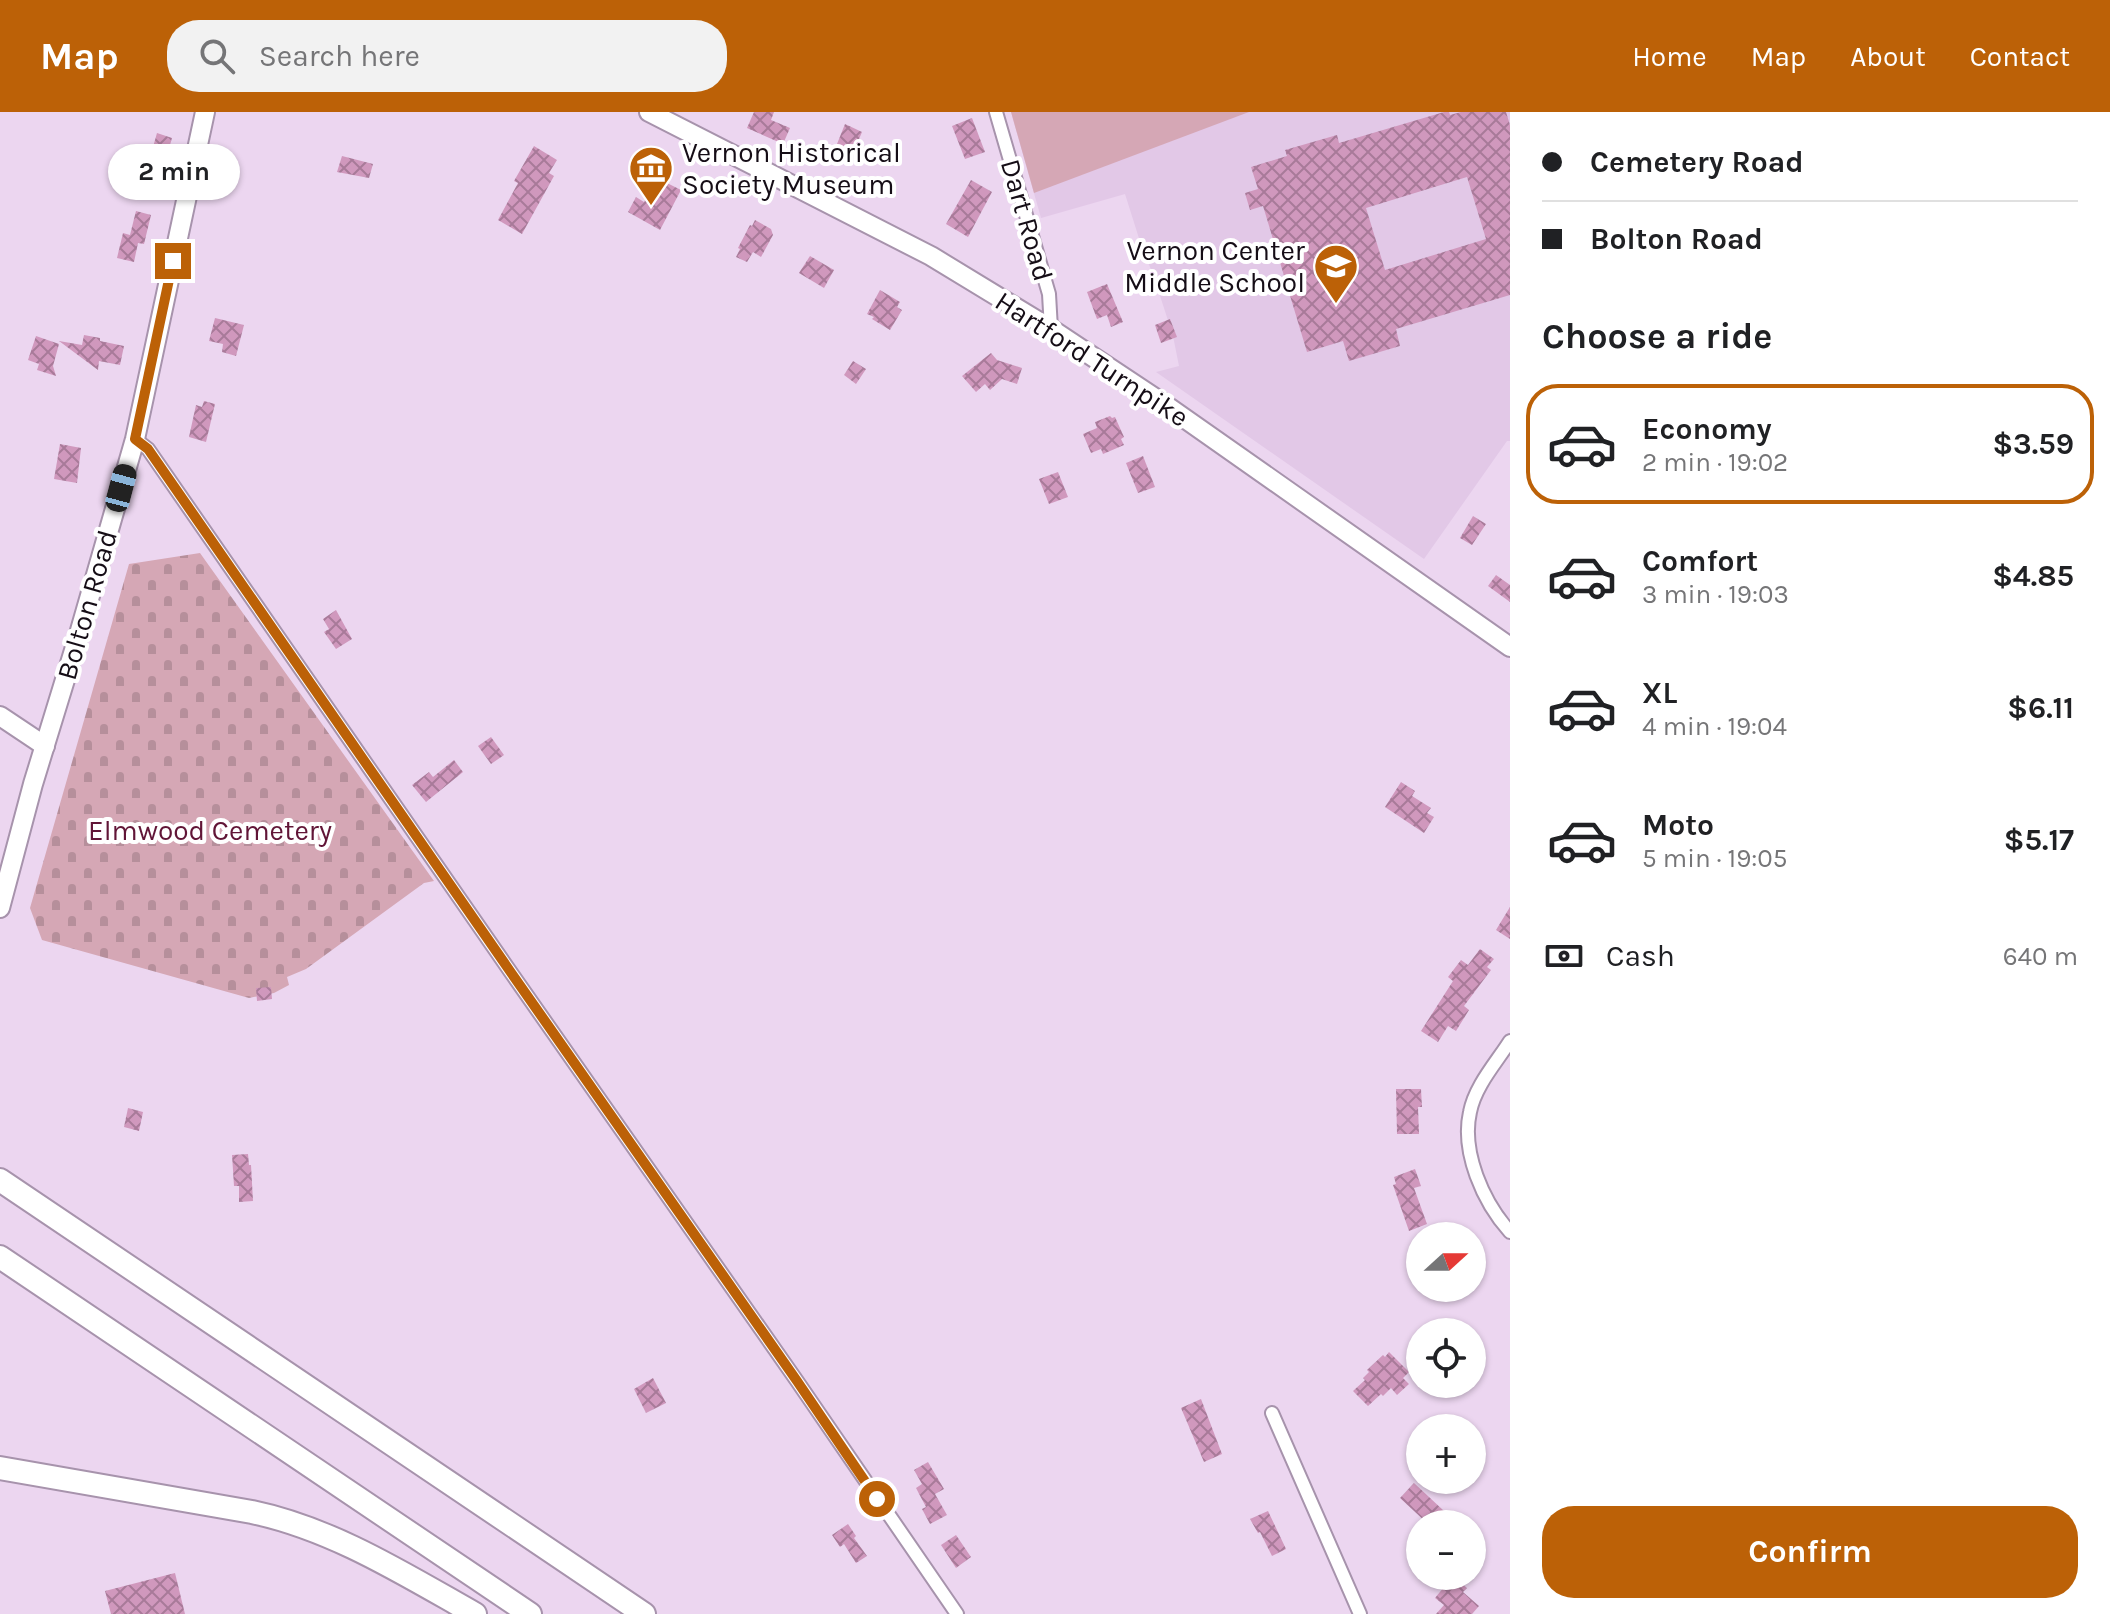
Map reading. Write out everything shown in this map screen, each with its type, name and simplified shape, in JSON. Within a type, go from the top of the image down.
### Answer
[{"type":"highway","points":[[0,1180],[644,1614]]},
{"type":"highway","points":[[0,1257],[530,1614]]},
{"type":"highway","points":[[0,1468],[252,1512],[292,1522],[338,1541],[475,1614]]},
{"type":"main road","name":"Bolton Road","points":[[0,908],[135,439],[205,112]]},
{"type":"main road","name":"Hartford Turnpike","points":[[649,112],[931,256],[1051,329],[1167,406],[1510,647]]},
{"type":"main road","points":[[0,716],[45,746]]},
{"type":"street","name":"Dart Road","points":[[996,112],[1049,294],[1051,329]]},
{"type":"street","points":[[135,439],[148,449],[957,1614]]},
{"type":"street","points":[[1510,1041],[1475,1098],[1470,1110],[1467,1137],[1472,1164],[1497,1218],[1510,1232]]},
{"type":"street","points":[[1272,1413],[1360,1614]]},
{"type":"shaded area","name":"Vernon Center Middle School","points":[[1011,112],[1510,112],[1510,441],[1507,441],[1424,559],[1156,372],[1179,366],[1173,336],[1125,194],[1041,218]]},
{"type":"green space","points":[[1011,112],[1249,112],[1034,193]]},
{"type":"green space","name":"Elmwood Cemetery","points":[[200,553],[434,881],[424,883],[306,969],[287,977],[289,985],[274,993],[249,998],[42,940],[30,908],[129,564]]},
{"type":"building","points":[[754,112],[774,112],[771,120],[790,128],[783,144],[747,128]]},
{"type":"building","points":[[1444,112],[1450,115],[1461,112],[1506,112],[1510,125],[1510,295],[1396,329],[1400,346],[1349,361],[1343,341],[1307,352],[1263,206],[1250,210],[1245,193],[1258,189],[1251,167],[1287,156],[1285,150],[1337,135],[1339,143]],"holes":[[[1467,177],[1486,239],[1385,270],[1366,208]]]},
{"type":"building","points":[[972,118],[985,152],[965,159],[952,126]]},
{"type":"building","points":[[845,124],[862,132],[854,151],[837,144]]},
{"type":"building","points":[[157,133],[172,138],[166,159],[151,154]]},
{"type":"building","points":[[534,146],[557,160],[549,173],[554,176],[522,234],[498,220],[518,183],[514,181]]},
{"type":"building","points":[[342,156],[373,164],[369,178],[337,172]]},
{"type":"building","name":"Vernon Historical Society Museum","points":[[657,178],[681,190],[660,230],[628,212],[636,197],[644,202]]},
{"type":"building","points":[[971,180],[992,192],[968,237],[946,224]]},
{"type":"building","points":[[136,211],[151,215],[144,244],[138,243],[134,262],[117,258],[123,233],[130,235]]},
{"type":"building","points":[[755,220],[771,229],[773,235],[761,257],[753,252],[747,262],[736,257]]},
{"type":"building","points":[[810,256],[834,270],[824,288],[799,273]]},
{"type":"building","points":[[1107,284],[1123,322],[1111,327],[1107,315],[1097,319],[1087,292]]},
{"type":"building","points":[[880,290],[900,302],[897,307],[902,310],[890,330],[867,314]]},
{"type":"building","points":[[215,318],[244,325],[236,356],[222,352],[223,344],[209,341]]},
{"type":"building","points":[[1170,319],[1177,337],[1161,343],[1155,325]]},
{"type":"building","points":[[84,335],[124,346],[120,365],[99,361],[98,370],[59,341],[82,345]]},
{"type":"building","points":[[36,336],[59,344],[53,366],[56,376],[37,370],[39,364],[28,360]]},
{"type":"building","points":[[991,353],[997,360],[1022,368],[1017,384],[1002,379],[990,390],[985,384],[976,392],[962,376]]},
{"type":"building","points":[[853,361],[866,369],[856,384],[844,375]]},
{"type":"building","points":[[204,401],[215,404],[206,442],[189,437],[196,405],[202,407]]},
{"type":"building","points":[[1115,417],[1124,437],[1121,439],[1124,445],[1103,454],[1101,449],[1091,453],[1083,434],[1097,428],[1095,422]]},
{"type":"building","points":[[60,444],[81,448],[77,483],[54,479]]},
{"type":"building","points":[[1143,456],[1155,487],[1138,493],[1126,463]]},
{"type":"building","points":[[1058,472],[1068,497],[1049,504],[1039,479]]},
{"type":"building","points":[[1473,516],[1486,524],[1472,545],[1460,538]]},
{"type":"building","points":[[1496,575],[1510,585],[1510,602],[1488,586]]},
{"type":"building","points":[[336,610],[352,639],[336,649],[324,632],[329,629],[323,619]]},
{"type":"building","points":[[491,737],[504,755],[491,764],[478,746]]},
{"type":"building","points":[[454,760],[463,772],[426,802],[412,785],[429,772],[433,777]]},
{"type":"building","points":[[1401,782],[1415,791],[1412,796],[1431,808],[1427,813],[1434,817],[1424,833],[1385,807]]},
{"type":"building","points":[[1510,907],[1510,939],[1496,930]]},
{"type":"building","points":[[1480,949],[1494,959],[1487,967],[1491,970],[1464,1006],[1469,1010],[1456,1031],[1448,1026],[1438,1042],[1421,1031],[1453,981],[1448,977],[1461,960],[1468,965]]},
{"type":"building","points":[[271,987],[272,999],[257,1001],[256,988]]},
{"type":"building","points":[[1396,1089],[1421,1089],[1419,1134],[1397,1134]]},
{"type":"building","points":[[128,1108],[143,1112],[139,1131],[124,1127]]},
{"type":"building","points":[[248,1154],[253,1201],[239,1202],[239,1186],[234,1186],[232,1155]]},
{"type":"building","points":[[1415,1169],[1421,1186],[1414,1188],[1426,1222],[1406,1222],[1393,1185],[1396,1184],[1394,1177]]},
{"type":"building","points":[[1389,1352],[1406,1369],[1403,1378],[1406,1387],[1397,1395],[1391,1388],[1368,1406],[1353,1391],[1365,1380],[1367,1370],[1383,1355],[1385,1357]]},
{"type":"building","points":[[653,1378],[666,1403],[646,1413],[634,1389]]},
{"type":"building","points":[[1201,1399],[1222,1454],[1204,1462],[1181,1408]]},
{"type":"building","points":[[928,1462],[944,1489],[935,1494],[947,1515],[930,1524],[922,1509],[926,1507],[916,1488],[922,1484],[914,1470]]},
{"type":"building","points":[[1406,1492],[1406,1494],[1426,1494],[1443,1510],[1413,1510],[1400,1498]]},
{"type":"building","points":[[1268,1511],[1286,1549],[1272,1556],[1250,1519]]},
{"type":"building","points":[[848,1524],[867,1556],[856,1563],[844,1544],[840,1547],[832,1535]]},
{"type":"building","points":[[956,1535],[971,1557],[956,1568],[941,1545]]},
{"type":"building","points":[[175,1573],[185,1614],[111,1614],[105,1591]]},
{"type":"building","points":[[1442,1590],[1465,1590],[1463,1592],[1479,1606],[1472,1614],[1436,1614],[1444,1605],[1435,1598]]},
{"type":"place","name":"Vernon Historical Society Museum","points":[[651,207]]},
{"type":"place","name":"Vernon Center Middle School","points":[[1336,305]]},
{"type":"route","points":[[173,261],[135,439],[148,449],[877,1499]]}]
